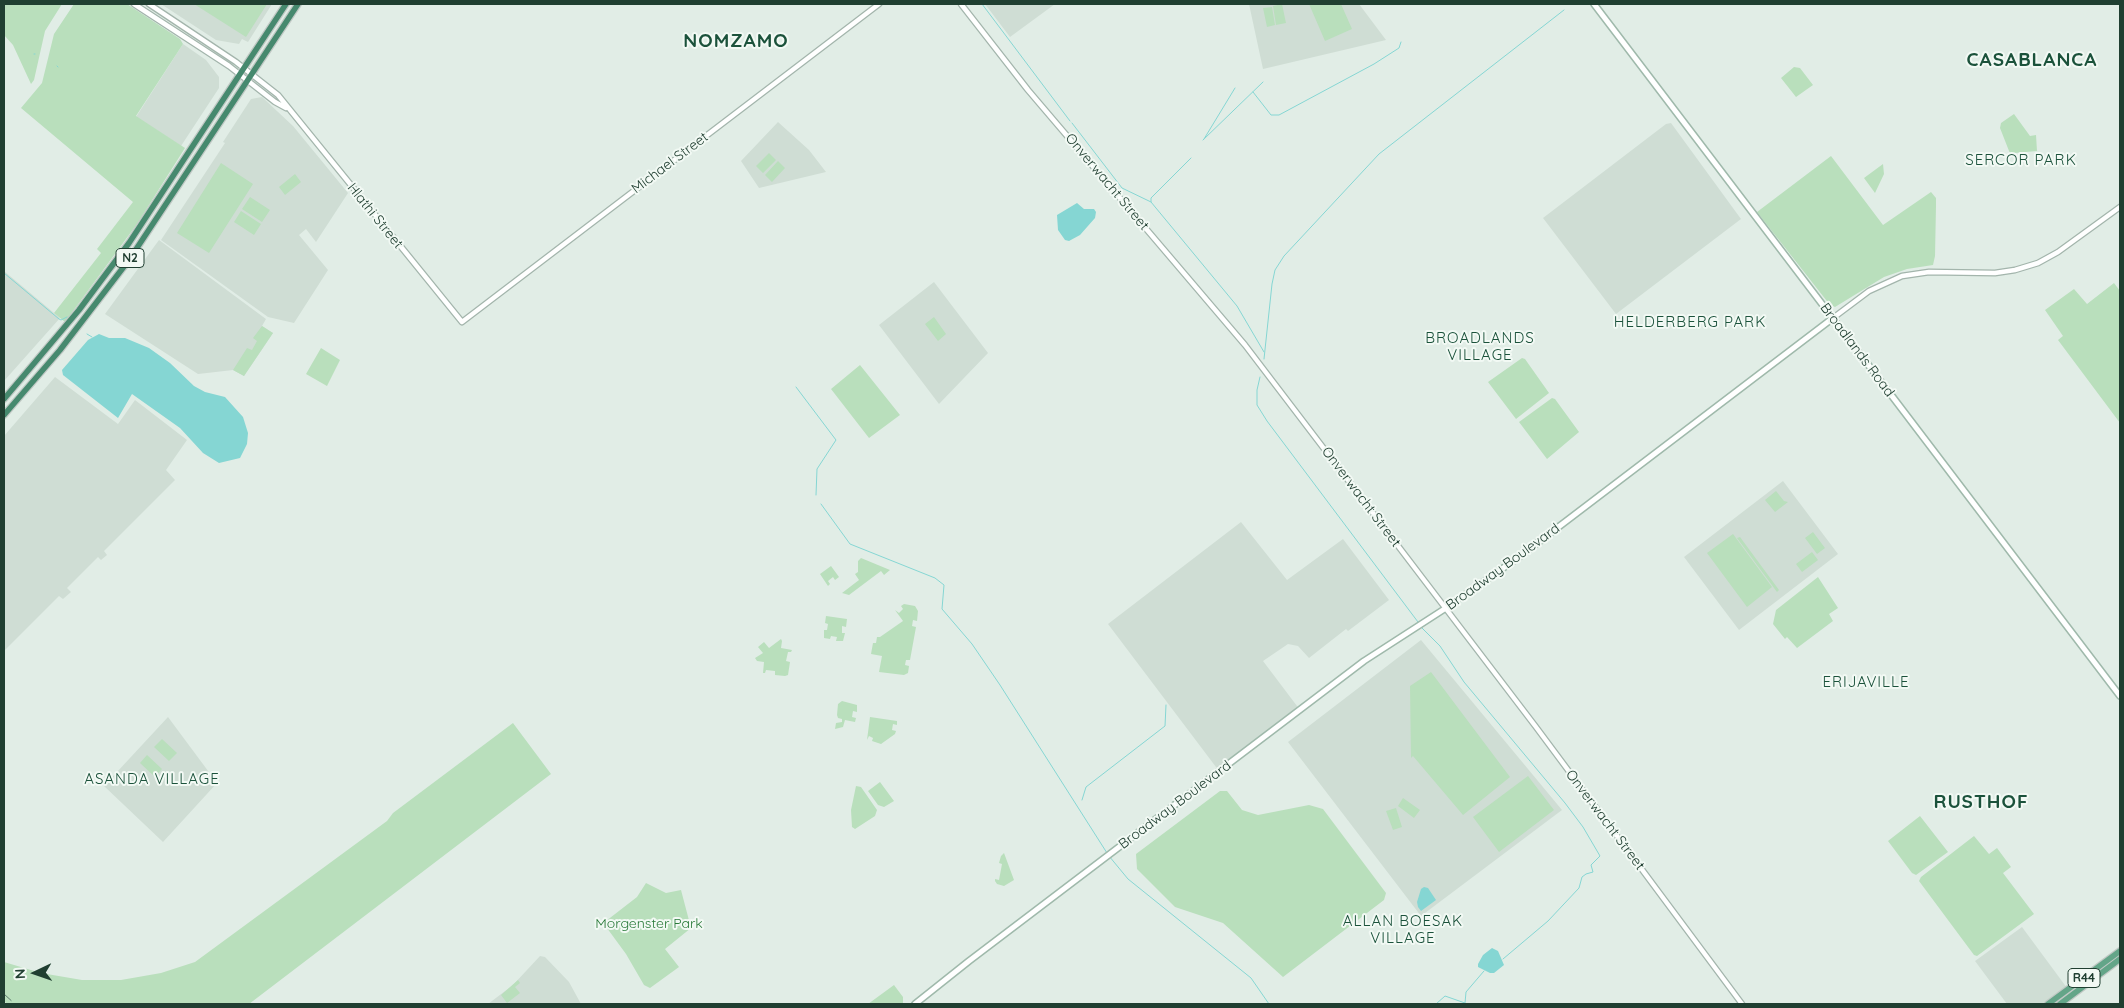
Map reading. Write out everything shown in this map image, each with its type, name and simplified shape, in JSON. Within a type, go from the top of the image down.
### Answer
[{"type":"highway","name":"N2","points":[[4,399],[38,361],[79,310],[129,243],[286,4]]},
{"type":"highway","name":"N2","points":[[4,415],[60,350],[129,260],[298,4]]},
{"type":"main road","name":"Broadlands Road","points":[[1594,4],[2120,696]]},
{"type":"main road","name":"Broadway Boulevard","points":[[915,1004],[1364,661],[1446,608],[1519,557],[1833,318]]},
{"type":"main road","name":"R44","points":[[2048,1004],[2120,951]]},
{"type":"main road","name":"R44","points":[[2060,1004],[2120,959]]},
{"type":"street","name":"Hlathi Street","points":[[134,4],[240,74],[275,102],[289,109]]},
{"type":"street","name":"Hlathi Street","points":[[149,4],[244,68],[278,96],[462,322]]},
{"type":"street","name":"Michael Street","points":[[462,322],[879,4]]},
{"type":"street","name":"Onverwacht Street","points":[[961,4],[1030,92],[1245,345],[1446,608],[1742,1004]]},
{"type":"street","name":"Broadway Boulevard","points":[[1833,318],[1869,291],[1902,276],[1934,272],[1995,273],[2015,270],[2038,263],[2058,252],[2120,206]]},
{"type":"shaded area","points":[[161,4],[272,4],[248,42],[242,39],[239,44],[216,40]]},
{"type":"shaded area","points":[[985,4],[1055,4],[1010,37]]},
{"type":"shaded area","points":[[1249,4],[1359,4],[1386,40],[1263,69]]},
{"type":"shaded area","points":[[183,44],[206,60],[219,77],[219,88],[181,146],[136,117]]},
{"type":"shaded area","points":[[262,97],[293,126],[348,193],[316,242],[306,229],[299,235],[328,270],[294,323],[268,317],[161,240],[225,143],[223,142],[251,99]]},
{"type":"shaded area","points":[[778,122],[809,150],[826,172],[759,188],[741,161]]},
{"type":"shaded area","points":[[1671,123],[1741,219],[1616,314],[1543,218],[1666,124]]},
{"type":"shaded area","points":[[159,240],[266,319],[262,326],[273,333],[244,376],[233,370],[198,374],[105,314]]},
{"type":"shaded area","points":[[4,271],[60,318],[4,381]]},
{"type":"shaded area","points":[[934,282],[988,353],[939,404],[879,325]]},
{"type":"shaded area","points":[[55,377],[118,424],[135,400],[187,440],[166,470],[175,480],[104,551],[107,555],[101,560],[98,557],[67,588],[71,592],[63,599],[59,596],[4,651],[4,436]]},
{"type":"shaded area","points":[[1783,481],[1838,554],[1739,630],[1684,557]]},
{"type":"shaded area","points":[[1241,522],[1287,580],[1343,539],[1389,600],[1348,631],[1346,629],[1309,658],[1298,646],[1288,644],[1263,661],[1300,710],[1219,771],[1108,624]]},
{"type":"shaded area","points":[[1421,640],[1562,810],[1421,916],[1288,742]]},
{"type":"shaded area","points":[[168,717],[217,783],[163,842],[104,786]]},
{"type":"shaded area","points":[[2022,927],[2070,992],[2053,1004],[2007,1004],[1975,961]]},
{"type":"shaded area","points":[[540,956],[545,957],[569,982],[581,1004],[488,1004],[513,985]]},
{"type":"green space","points":[[4,4],[62,4],[45,31],[34,80],[31,84],[13,45],[4,35]]},
{"type":"green space","points":[[74,4],[127,4],[180,39],[183,44],[136,116],[185,148],[137,224],[65,322],[54,313],[101,253],[97,249],[133,202],[21,108],[42,83],[54,34]]},
{"type":"green space","points":[[194,4],[267,4],[246,37]]},
{"type":"green space","points":[[1282,4],[1286,23],[1276,25],[1273,6]]},
{"type":"green space","points":[[1309,4],[1341,4],[1352,29],[1325,41]]},
{"type":"green space","points":[[1272,7],[1275,25],[1267,27],[1263,8]]},
{"type":"green space","points":[[1794,67],[1800,68],[1813,85],[1796,97],[1781,78]]},
{"type":"green space","points":[[2014,114],[2030,136],[2036,135],[2037,151],[2015,153],[2011,156],[2000,128],[2001,123]]},
{"type":"green space","points":[[769,153],[776,160],[763,173],[756,166]]},
{"type":"green space","points":[[1831,156],[1883,225],[1931,192],[1936,198],[1935,256],[1933,265],[1907,269],[1884,277],[1835,307],[1830,305],[1757,212]]},
{"type":"green space","points":[[778,161],[785,168],[772,182],[765,175]]},
{"type":"green space","points":[[221,163],[253,184],[209,253],[177,233]]},
{"type":"green space","points":[[1883,164],[1884,174],[1875,193],[1864,178]]},
{"type":"green space","points":[[295,174],[301,182],[285,195],[279,187]]},
{"type":"green space","points":[[250,197],[270,210],[262,222],[242,209]]},
{"type":"green space","points":[[241,211],[261,224],[254,235],[234,222]]},
{"type":"green space","points":[[2114,283],[2120,291],[2120,423],[2058,340],[2063,336],[2045,310],[2074,289],[2087,304]]},
{"type":"green space","points":[[934,317],[946,334],[938,341],[925,324]]},
{"type":"green space","points":[[262,326],[273,333],[244,376],[233,370],[247,348],[252,350],[257,341],[253,338]]},
{"type":"green space","points":[[321,348],[340,360],[327,386],[306,374]]},
{"type":"green space","points":[[1522,358],[1525,359],[1549,393],[1516,419],[1488,382]]},
{"type":"green space","points":[[860,365],[900,415],[869,438],[831,389]]},
{"type":"green space","points":[[1552,398],[1555,399],[1579,432],[1547,459],[1519,422]]},
{"type":"green space","points":[[1776,491],[1784,501],[1788,502],[1775,512],[1765,500]]},
{"type":"green space","points":[[1813,532],[1825,548],[1817,554],[1805,538]]},
{"type":"green space","points":[[1733,534],[1772,587],[1747,607],[1707,553]]},
{"type":"green space","points":[[1740,537],[1779,590],[1777,592],[1737,538]]},
{"type":"green space","points":[[1812,552],[1818,560],[1802,572],[1796,564]]},
{"type":"green space","points":[[861,558],[890,570],[884,575],[881,571],[849,595],[842,593],[859,580],[855,574],[858,572],[858,561]]},
{"type":"green space","points":[[831,566],[839,577],[835,580],[833,577],[828,581],[830,584],[828,586],[820,574]]},
{"type":"green space","points":[[1818,577],[1838,608],[1829,614],[1833,621],[1797,648],[1787,637],[1785,639],[1773,624],[1776,610]]},
{"type":"green space","points":[[904,604],[915,606],[918,611],[917,621],[913,620],[912,626],[916,627],[910,660],[906,660],[905,665],[909,666],[908,673],[904,675],[879,672],[882,656],[871,654],[873,643],[876,643],[877,637],[880,637],[903,621],[895,610],[899,613],[903,609],[901,606]]},
{"type":"green space","points":[[826,616],[847,619],[846,627],[842,626],[842,633],[845,633],[843,641],[836,641],[837,637],[831,636],[830,639],[824,638],[824,630],[827,630],[828,624],[825,623]]},
{"type":"green space","points":[[781,639],[781,648],[792,650],[788,652],[786,661],[790,662],[788,675],[775,675],[775,671],[766,670],[763,673],[764,662],[757,661],[755,658],[763,653],[758,647],[764,642],[769,648]]},
{"type":"green space","points":[[1431,672],[1510,777],[1463,815],[1413,756],[1411,758],[1410,686]]},
{"type":"green space","points":[[842,701],[857,705],[857,712],[853,711],[852,717],[856,718],[855,722],[845,720],[843,727],[835,729],[836,723],[842,722],[842,719],[838,718],[837,715],[838,704]]},
{"type":"green space","points":[[870,717],[897,721],[897,725],[893,724],[892,730],[896,731],[895,734],[881,744],[872,741],[873,738],[869,736],[867,740]]},
{"type":"green space","points":[[513,723],[551,774],[249,1004],[7,1004],[4,1001],[4,962],[41,973],[82,980],[121,980],[161,973],[195,962],[387,821],[393,813]]},
{"type":"green space","points":[[162,739],[177,753],[169,761],[154,747]]},
{"type":"green space","points":[[147,755],[162,769],[155,777],[140,763]]},
{"type":"green space","points":[[1528,776],[1554,810],[1499,852],[1473,817]]},
{"type":"green space","points":[[880,782],[894,801],[884,807],[878,805],[868,791]]},
{"type":"green space","points":[[856,786],[861,787],[877,810],[875,816],[855,829],[852,827],[851,810]]},
{"type":"green space","points":[[1220,791],[1227,791],[1242,810],[1258,815],[1309,805],[1323,809],[1386,893],[1384,900],[1283,977],[1223,923],[1175,907],[1137,869],[1136,854]]},
{"type":"green space","points":[[1403,798],[1420,810],[1414,818],[1398,806]]},
{"type":"green space","points":[[1396,808],[1402,827],[1393,830],[1386,811]]},
{"type":"green space","points":[[1920,816],[1948,852],[1916,875],[1912,873],[1888,841]]},
{"type":"green space","points":[[1974,836],[1989,854],[1997,848],[2011,867],[2003,873],[2034,914],[1977,956],[1974,955],[1919,881],[1921,877]]},
{"type":"green space","points":[[1004,853],[1014,880],[1004,886],[997,884],[995,879],[999,880],[1002,864],[999,863]]},
{"type":"green space","name":"Morgenster Park","points":[[646,883],[666,893],[681,890],[691,928],[665,949],[679,967],[650,988],[644,985],[626,954],[604,924],[637,897]]},
{"type":"green space","points":[[518,980],[520,983],[515,987],[520,993],[507,1003],[501,995]]},
{"type":"green space","points":[[894,985],[903,997],[903,1004],[868,1004]]},
{"type":"water","points":[[1077,203],[1084,209],[1094,209],[1096,212],[1095,218],[1080,235],[1069,241],[1065,240],[1058,230],[1057,215]]},
{"type":"water","points":[[99,334],[109,338],[125,338],[149,348],[170,363],[194,386],[205,392],[225,397],[243,417],[248,433],[247,444],[240,458],[219,463],[203,453],[180,428],[132,394],[118,418],[63,375],[62,370],[88,340]]},
{"type":"water","points":[[1424,887],[1428,888],[1436,900],[1421,911],[1417,902],[1421,889]]},
{"type":"water","points":[[1492,948],[1498,951],[1504,965],[1494,973],[1490,973],[1478,967],[1478,964],[1483,955]]},
{"type":"waterway","points":[[982,4],[1070,121]]},
{"type":"waterway","points":[[1264,359],[1272,284],[1275,270],[1284,256],[1379,154],[1564,10]]},
{"type":"waterway","points":[[1253,92],[1271,115],[1279,115],[1374,64],[1399,48],[1401,42]]},
{"type":"waterway","points":[[1203,140],[1263,82]]},
{"type":"waterway","points":[[1204,139],[1235,88]]},
{"type":"waterway","points":[[1072,123],[1122,188],[1151,202]]},
{"type":"waterway","points":[[1191,158],[1151,198],[1151,202],[1237,306],[1264,352]]},
{"type":"waterway","points":[[4,273],[59,319],[67,317]]},
{"type":"waterway","points":[[87,334],[92,337]]},
{"type":"waterway","points":[[1260,377],[1257,390],[1257,405],[1267,421],[1418,622]]},
{"type":"waterway","points":[[796,387],[836,440],[817,469],[816,495]]},
{"type":"waterway","points":[[821,504],[850,544],[935,578],[944,585],[942,609],[972,644],[1000,685],[1107,853]]},
{"type":"waterway","points":[[1420,626],[1440,646],[1464,682],[1565,803],[1583,827],[1600,856],[1591,865],[1593,872],[1582,877],[1579,888],[1548,921],[1503,959]]},
{"type":"waterway","points":[[1082,800],[1086,787],[1165,726],[1166,705]]},
{"type":"waterway","points":[[1109,856],[1128,879],[1251,978],[1269,1004]]},
{"type":"waterway","points":[[1436,1004],[1445,996],[1465,1003],[1466,992],[1484,971]]},
{"type":"railway","points":[[4,994],[15,1004]]},
{"type":"district","name":"NOMZAMO","points":[[736,41]]},
{"type":"district","name":"CASABLANCA","points":[[2032,60]]},
{"type":"district","name":"SERCOR PARK","points":[[2021,160]]},
{"type":"district","name":"HELDERBERG PARK","points":[[1690,322]]},
{"type":"district","name":"BROADLANDS VILLAGE","points":[[1480,346]]},
{"type":"district","name":"ERIJAVILLE","points":[[1866,682]]},
{"type":"district","name":"ASANDA VILLAGE","points":[[152,779]]},
{"type":"district","name":"RUSTHOF","points":[[1981,802]]},
{"type":"district","name":"ALLAN BOESAK VILLAGE","points":[[1403,930]]}]
